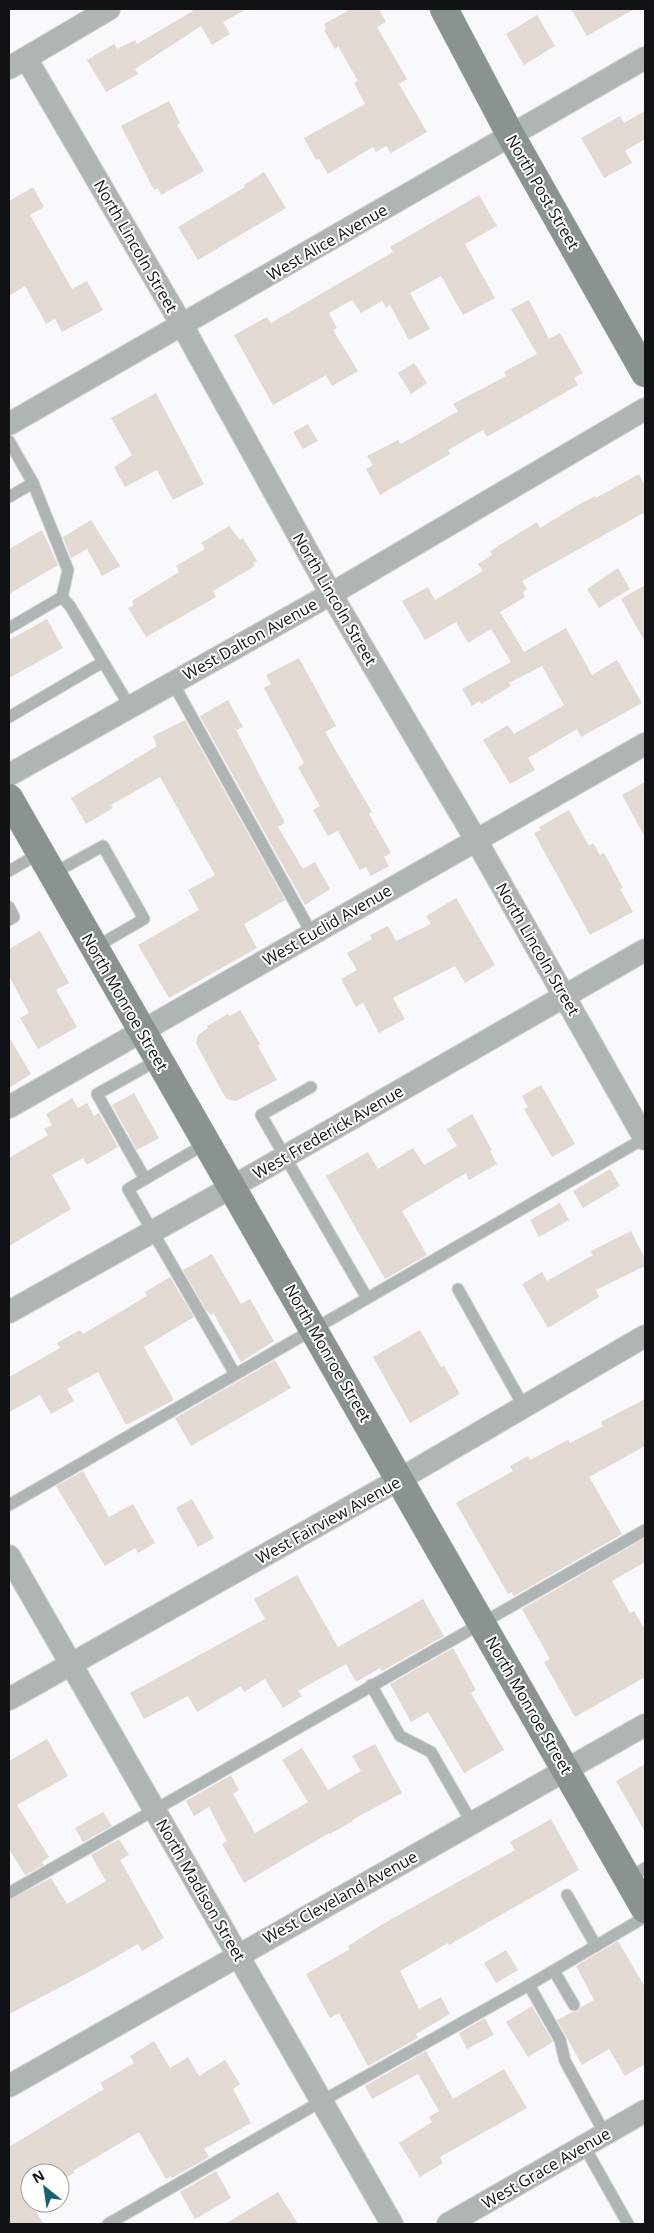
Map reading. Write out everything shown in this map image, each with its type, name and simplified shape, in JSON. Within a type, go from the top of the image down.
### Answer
[{"type":"main road","name":"North Post Street","points":[[444,9],[510,136],[645,373]]},
{"type":"main road","name":"North Monroe Street","points":[[9,798],[566,1770],[637,1874],[645,1909]]},
{"type":"street","points":[[17,63],[109,9]]},
{"type":"street","name":"West Alice Avenue","points":[[9,424],[645,58]]},
{"type":"street","name":"North Lincoln Street","points":[[17,63],[182,325],[331,594],[476,840],[645,1139]]},
{"type":"street","name":"West Dalton Avenue","points":[[9,775],[331,594],[645,409]]},
{"type":"street","name":"West Euclid Avenue","points":[[9,1107],[645,744]]},
{"type":"street","name":"West Frederick Avenue","points":[[9,1312],[232,1187],[645,950]]},
{"type":"street","name":"West Fairview Avenue","points":[[9,1699],[400,1479],[645,1336]]},
{"type":"street","name":"North Madison Street","points":[[9,1556],[239,1954],[392,2224]]},
{"type":"street","name":"West Cleveland Avenue","points":[[9,2086],[645,1724]]},
{"type":"street","name":"West Grace Avenue","points":[[448,2224],[605,2134],[643,2117]]},
{"type":"lane","points":[[9,441],[33,483],[68,570],[62,597],[9,628]]},
{"type":"lane","points":[[9,497],[33,483]]},
{"type":"lane","points":[[62,597],[70,606],[130,707]]},
{"type":"lane","points":[[9,716],[104,662]]},
{"type":"lane","points":[[173,683],[312,934]]},
{"type":"lane","points":[[9,870],[46,864],[103,846],[144,920],[94,948]]},
{"type":"lane","points":[[9,907],[14,917],[9,920]]},
{"type":"lane","points":[[145,1179],[97,1094],[158,1060]]},
{"type":"lane","points":[[311,1087],[261,1115],[367,1298]]},
{"type":"lane","points":[[9,1505],[645,1139]]},
{"type":"lane","points":[[207,1143],[128,1189],[234,1374]]},
{"type":"lane","points":[[458,1289],[524,1407]]},
{"type":"lane","points":[[9,1893],[645,1530]]},
{"type":"lane","points":[[371,1685],[400,1736],[431,1752],[472,1823]]},
{"type":"lane","points":[[567,1895],[596,1946]]},
{"type":"lane","points":[[108,2224],[554,1971],[645,1917]]},
{"type":"lane","points":[[554,1971],[574,2005]]},
{"type":"lane","points":[[529,1985],[560,2040],[565,2061],[605,2134]]},
{"type":"lane","points":[[584,2146],[628,2224]]},
{"type":"building","points":[[191,9],[247,9],[223,22],[230,34],[212,45],[201,26],[135,69],[138,74],[106,92],[87,60],[114,44],[117,49],[135,40],[137,44],[193,11]]},
{"type":"building","points":[[351,9],[379,9],[386,22],[377,27],[407,79],[399,84],[427,132],[391,153],[386,146],[376,152],[373,147],[328,174],[319,159],[316,160],[304,138],[365,104],[354,83],[358,81],[338,46],[335,49],[324,30],[326,29],[324,24]]},
{"type":"building","points":[[571,9],[634,9],[587,36]]},
{"type":"building","points":[[537,15],[555,46],[524,65],[506,34]]},
{"type":"building","points":[[169,101],[180,123],[177,125],[204,171],[161,195],[158,188],[154,190],[121,126]]},
{"type":"building","points":[[645,111],[645,139],[625,151],[632,163],[604,178],[581,138],[620,116],[624,123]]},
{"type":"building","points":[[264,172],[286,208],[198,260],[178,227],[245,187],[244,185]]},
{"type":"building","points":[[33,187],[44,207],[30,215],[72,289],[87,281],[103,310],[62,332],[55,319],[46,324],[25,286],[9,296],[9,201]]},
{"type":"building","points":[[479,195],[497,226],[465,244],[495,298],[463,315],[441,276],[410,293],[430,329],[409,340],[390,305],[386,308],[382,301],[361,313],[352,300],[329,313],[337,328],[333,330],[358,371],[332,386],[326,375],[273,405],[234,335],[267,317],[271,323],[393,252],[390,247]]},
{"type":"building","points":[[529,300],[549,339],[560,333],[583,373],[574,378],[578,385],[487,437],[483,430],[448,450],[450,454],[380,495],[366,469],[373,465],[367,456],[398,440],[401,444],[458,411],[453,404],[506,376],[504,372],[537,354],[511,309]]},
{"type":"building","points":[[414,363],[427,383],[411,394],[398,373]]},
{"type":"building","points":[[156,393],[204,484],[173,500],[157,470],[125,487],[114,467],[132,455],[111,418]]},
{"type":"building","points":[[308,424],[318,441],[303,449],[293,432]]},
{"type":"building","points":[[639,474],[645,486],[645,512],[522,581],[527,589],[523,592],[525,597],[500,612],[524,652],[566,628],[592,675],[617,660],[642,703],[581,737],[577,729],[528,758],[535,770],[510,784],[483,740],[508,725],[514,734],[564,705],[542,666],[509,683],[511,686],[481,704],[480,701],[472,706],[462,689],[511,662],[491,629],[468,643],[456,622],[425,640],[402,601],[428,587],[435,600],[483,571],[478,564],[492,555],[490,551],[537,522],[540,528],[578,505],[595,496],[596,498]]},
{"type":"building","points":[[91,520],[120,566],[102,576],[87,549],[71,558],[63,537]]},
{"type":"building","points":[[229,526],[240,540],[243,538],[257,561],[253,563],[255,566],[213,591],[216,597],[146,637],[128,608],[134,605],[132,601],[179,572],[176,566],[205,549],[201,543]]},
{"type":"building","points":[[42,530],[58,565],[9,594],[9,549]]},
{"type":"building","points":[[618,568],[630,589],[599,608],[587,589]]},
{"type":"building","points":[[645,585],[645,642],[621,599]]},
{"type":"building","points":[[47,619],[63,648],[9,678],[9,640]]},
{"type":"building","points":[[299,658],[336,726],[325,732],[372,812],[369,814],[391,853],[384,857],[389,866],[371,876],[366,867],[360,870],[338,831],[328,836],[313,810],[320,806],[298,767],[304,763],[264,688],[271,684],[266,675]]},
{"type":"building","points":[[228,700],[243,727],[236,730],[285,823],[278,827],[303,869],[315,862],[330,889],[305,905],[200,716]]},
{"type":"building","points":[[185,720],[285,900],[244,924],[257,948],[169,998],[138,945],[199,910],[188,890],[215,875],[160,777],[111,805],[113,808],[86,824],[71,798],[157,746],[153,736]]},
{"type":"building","points":[[645,782],[645,837],[622,795]]},
{"type":"building","points":[[569,810],[589,846],[593,843],[600,855],[604,853],[623,888],[620,889],[633,912],[590,935],[534,833],[541,830],[539,827]]},
{"type":"building","points":[[456,898],[495,965],[465,983],[455,966],[393,998],[405,1019],[379,1033],[363,1003],[356,1007],[341,979],[357,970],[347,953],[372,939],[370,935],[388,926],[396,941],[431,924],[426,916]]},
{"type":"building","points":[[40,931],[69,983],[56,990],[77,1027],[38,1049],[20,1018],[29,1013],[9,976],[9,949]]},
{"type":"building","points":[[240,1010],[260,1044],[258,1046],[277,1080],[236,1101],[227,1099],[222,1092],[196,1043],[198,1035],[208,1028],[207,1026],[228,1014],[230,1016]]},
{"type":"building","points":[[9,1037],[31,1074],[9,1088]]},
{"type":"building","points":[[541,1085],[575,1144],[552,1157],[524,1109],[528,1107],[522,1096]]},
{"type":"building","points":[[134,1093],[159,1138],[137,1150],[112,1105]]},
{"type":"building","points":[[72,1098],[78,1108],[87,1103],[94,1116],[99,1113],[118,1147],[87,1165],[83,1158],[52,1175],[71,1209],[9,1246],[9,1158],[48,1135],[44,1129],[52,1125],[46,1114]]},
{"type":"building","points":[[472,1114],[492,1150],[490,1151],[497,1164],[469,1180],[466,1173],[402,1211],[427,1255],[385,1279],[326,1176],[368,1152],[378,1169],[413,1148],[424,1165],[457,1146],[447,1129]]},
{"type":"building","points":[[610,1169],[620,1186],[583,1208],[573,1191]]},
{"type":"building","points":[[560,1203],[569,1220],[539,1237],[530,1220]]},
{"type":"building","points":[[631,1231],[645,1259],[645,1266],[596,1290],[599,1297],[548,1328],[522,1284],[542,1272],[547,1281],[593,1255],[591,1251]]},
{"type":"building","points":[[212,1254],[241,1304],[250,1299],[274,1341],[241,1362],[213,1313],[211,1315],[206,1310],[183,1270]]},
{"type":"building","points":[[170,1277],[194,1317],[144,1347],[174,1400],[126,1425],[98,1372],[67,1389],[74,1401],[51,1414],[40,1395],[9,1412],[9,1377],[60,1348],[57,1343],[80,1330],[83,1334],[147,1296],[145,1292]]},
{"type":"building","points":[[420,1330],[441,1367],[444,1366],[460,1394],[410,1423],[373,1357]]},
{"type":"building","points":[[275,1360],[291,1388],[191,1446],[175,1418]]},
{"type":"building","points":[[645,1399],[645,1446],[589,1477],[622,1534],[514,1596],[512,1592],[508,1594],[456,1503],[513,1471],[510,1466],[528,1456],[530,1460],[568,1440],[570,1443],[603,1426],[601,1422]]},
{"type":"building","points":[[83,1471],[109,1517],[133,1504],[155,1543],[138,1553],[135,1548],[105,1566],[56,1486]]},
{"type":"building","points":[[192,1499],[214,1538],[198,1547],[176,1508]]},
{"type":"building","points":[[645,1538],[645,1562],[612,1581],[630,1613],[634,1611],[645,1630],[645,1677],[575,1717],[544,1662],[550,1659],[522,1609]]},
{"type":"building","points":[[297,1575],[338,1647],[423,1599],[444,1636],[382,1671],[380,1668],[356,1682],[346,1664],[298,1691],[302,1696],[283,1708],[265,1679],[244,1692],[241,1686],[197,1712],[188,1696],[144,1719],[130,1693],[265,1619],[254,1599]]},
{"type":"building","points":[[453,1648],[476,1690],[471,1693],[504,1750],[464,1773],[428,1712],[411,1722],[390,1684]]},
{"type":"building","points":[[47,1739],[68,1776],[17,1805],[49,1857],[42,1862],[44,1865],[25,1875],[9,1849],[9,1761]]},
{"type":"building","points":[[375,1744],[402,1793],[244,1883],[222,1844],[227,1841],[209,1807],[194,1816],[186,1801],[231,1775],[239,1790],[233,1794],[255,1833],[308,1802],[282,1760],[302,1748],[328,1790],[361,1771],[352,1756]]},
{"type":"building","points":[[645,1764],[645,1832],[616,1781]]},
{"type":"building","points":[[103,1812],[112,1826],[83,1842],[75,1828]]},
{"type":"building","points":[[551,1819],[579,1870],[400,1971],[419,2009],[441,1997],[450,2014],[416,2034],[418,2038],[368,2066],[339,2013],[330,2018],[306,1974],[350,1949],[348,1946],[381,1925],[515,1850],[510,1842]]},
{"type":"building","points":[[119,1839],[129,1855],[120,1860],[164,1938],[142,1951],[138,1944],[9,2014],[9,1900],[51,1878],[67,1904],[106,1881],[91,1855]]},
{"type":"building","points":[[618,1941],[645,1987],[645,2064],[625,2076],[609,2049],[582,2065],[557,2020],[572,2012],[577,2012],[581,2007],[594,2000],[576,1966]]},
{"type":"building","points":[[506,1950],[518,1970],[496,1983],[484,1963]]},
{"type":"building","points":[[532,2006],[553,2042],[528,2057],[506,2022]]},
{"type":"building","points":[[485,2018],[494,2035],[467,2049],[459,2033]]},
{"type":"building","points":[[154,2041],[170,2068],[188,2057],[199,2076],[225,2060],[240,2084],[233,2089],[251,2123],[204,2149],[209,2157],[172,2178],[171,2176],[166,2179],[139,2132],[73,2171],[74,2173],[70,2175],[70,2163],[20,2163],[20,2213],[37,2213],[44,2224],[9,2224],[9,2147],[104,2089],[100,2083],[134,2063],[130,2056]]},
{"type":"building","points":[[426,2051],[453,2099],[504,2069],[527,2108],[440,2157],[443,2163],[420,2177],[399,2143],[432,2122],[429,2117],[439,2111],[418,2074],[372,2099],[365,2086]]},
{"type":"building","points":[[216,2171],[231,2198],[195,2219],[180,2192]]},
{"type":"building","points":[[278,2192],[298,2224],[225,2224]]}]
